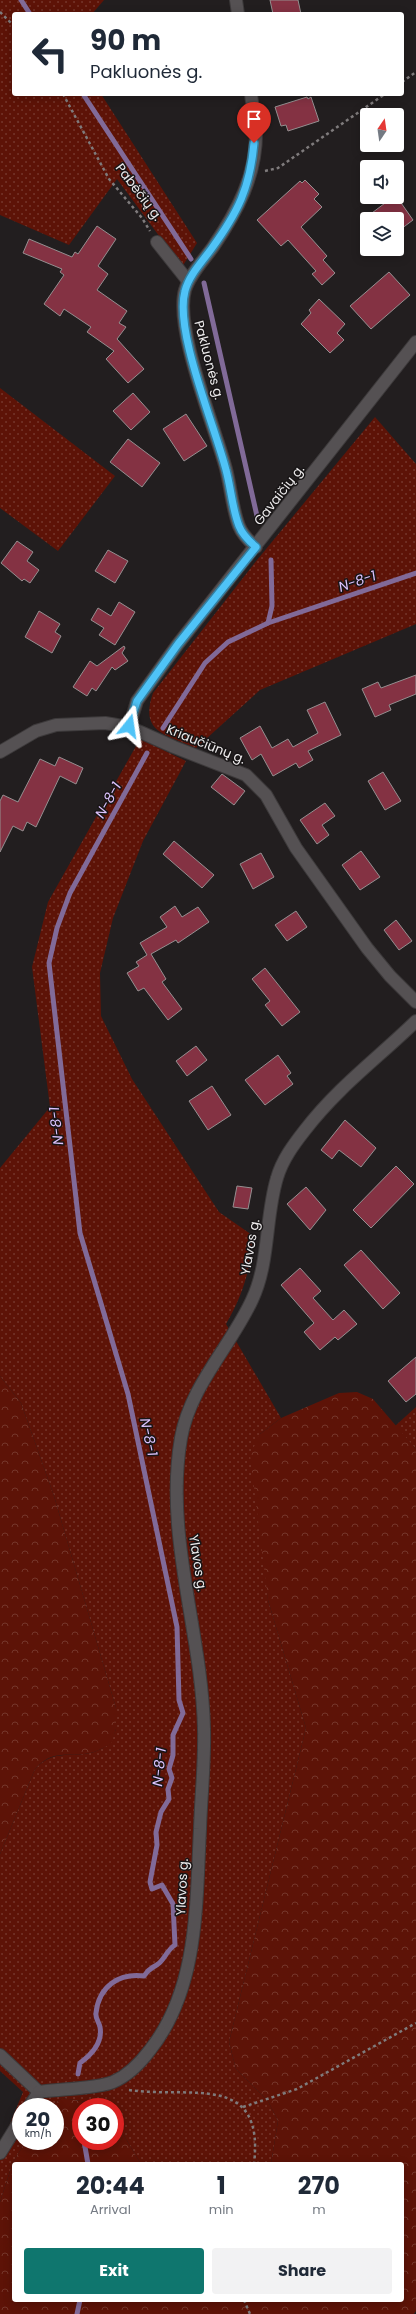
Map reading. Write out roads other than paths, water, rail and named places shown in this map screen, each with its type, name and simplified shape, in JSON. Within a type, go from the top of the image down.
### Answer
[{"type":"street","points":[[236,0],[238,12]]},
{"type":"street","name":"Pakluonės g.","points":[[250,96],[256,130],[252,170],[238,207],[188,281],[184,292],[182,314],[189,348],[226,470],[239,526],[246,538],[256,547]]},
{"type":"street","name":"Pabėčių g.","points":[[157,242],[188,281]]},
{"type":"street","name":"Gavaičių g.","points":[[129,726],[137,701],[178,644],[256,547],[416,342]]},
{"type":"street","name":"Kriaučiūnų g.","points":[[0,752],[36,731],[56,725],[105,723],[129,726],[195,756],[228,766],[246,775],[256,783],[266,795],[296,848],[340,912],[390,976],[416,1002]]},
{"type":"street","name":"Ylavos g.","points":[[38,2092],[110,2083],[122,2076],[142,2060],[162,2035],[186,1978],[194,1934],[204,1729],[198,1656],[178,1523],[178,1467],[182,1434],[196,1396],[253,1299],[262,1272],[270,1206],[277,1178],[283,1162],[325,1104],[351,1077],[416,1021]]},
{"type":"street","points":[[0,2055],[38,2092],[34,2098]]},
{"type":"street","points":[[0,2153],[12,2134]]},
{"type":"waterway","points":[[21,0],[29,12]]},
{"type":"waterway","points":[[84,96],[191,259]]},
{"type":"waterway","points":[[204,283],[257,516]]},
{"type":"waterway","points":[[268,623],[272,606],[271,560]]},
{"type":"waterway","name":"N-8-1","points":[[163,728],[205,663],[228,642],[268,623],[416,573]]},
{"type":"waterway","name":"N-8-1","points":[[78,2074],[80,2063],[92,2052],[100,2038],[100,2027],[96,2013],[101,1995],[112,1983],[119,1979],[144,1976],[149,1970],[160,1962],[175,1945],[173,1904],[162,1885],[152,1889],[150,1882],[157,1845],[156,1832],[161,1812],[169,1799],[168,1789],[172,1778],[169,1769],[173,1755],[173,1735],[183,1713],[179,1700],[177,1627],[128,1394],[80,1233],[49,963],[57,928],[70,893],[147,753]]},
{"type":"waterway","points":[[86,2150],[88,2162]]},
{"type":"waterway","points":[[77,2314],[80,2302]]}]
